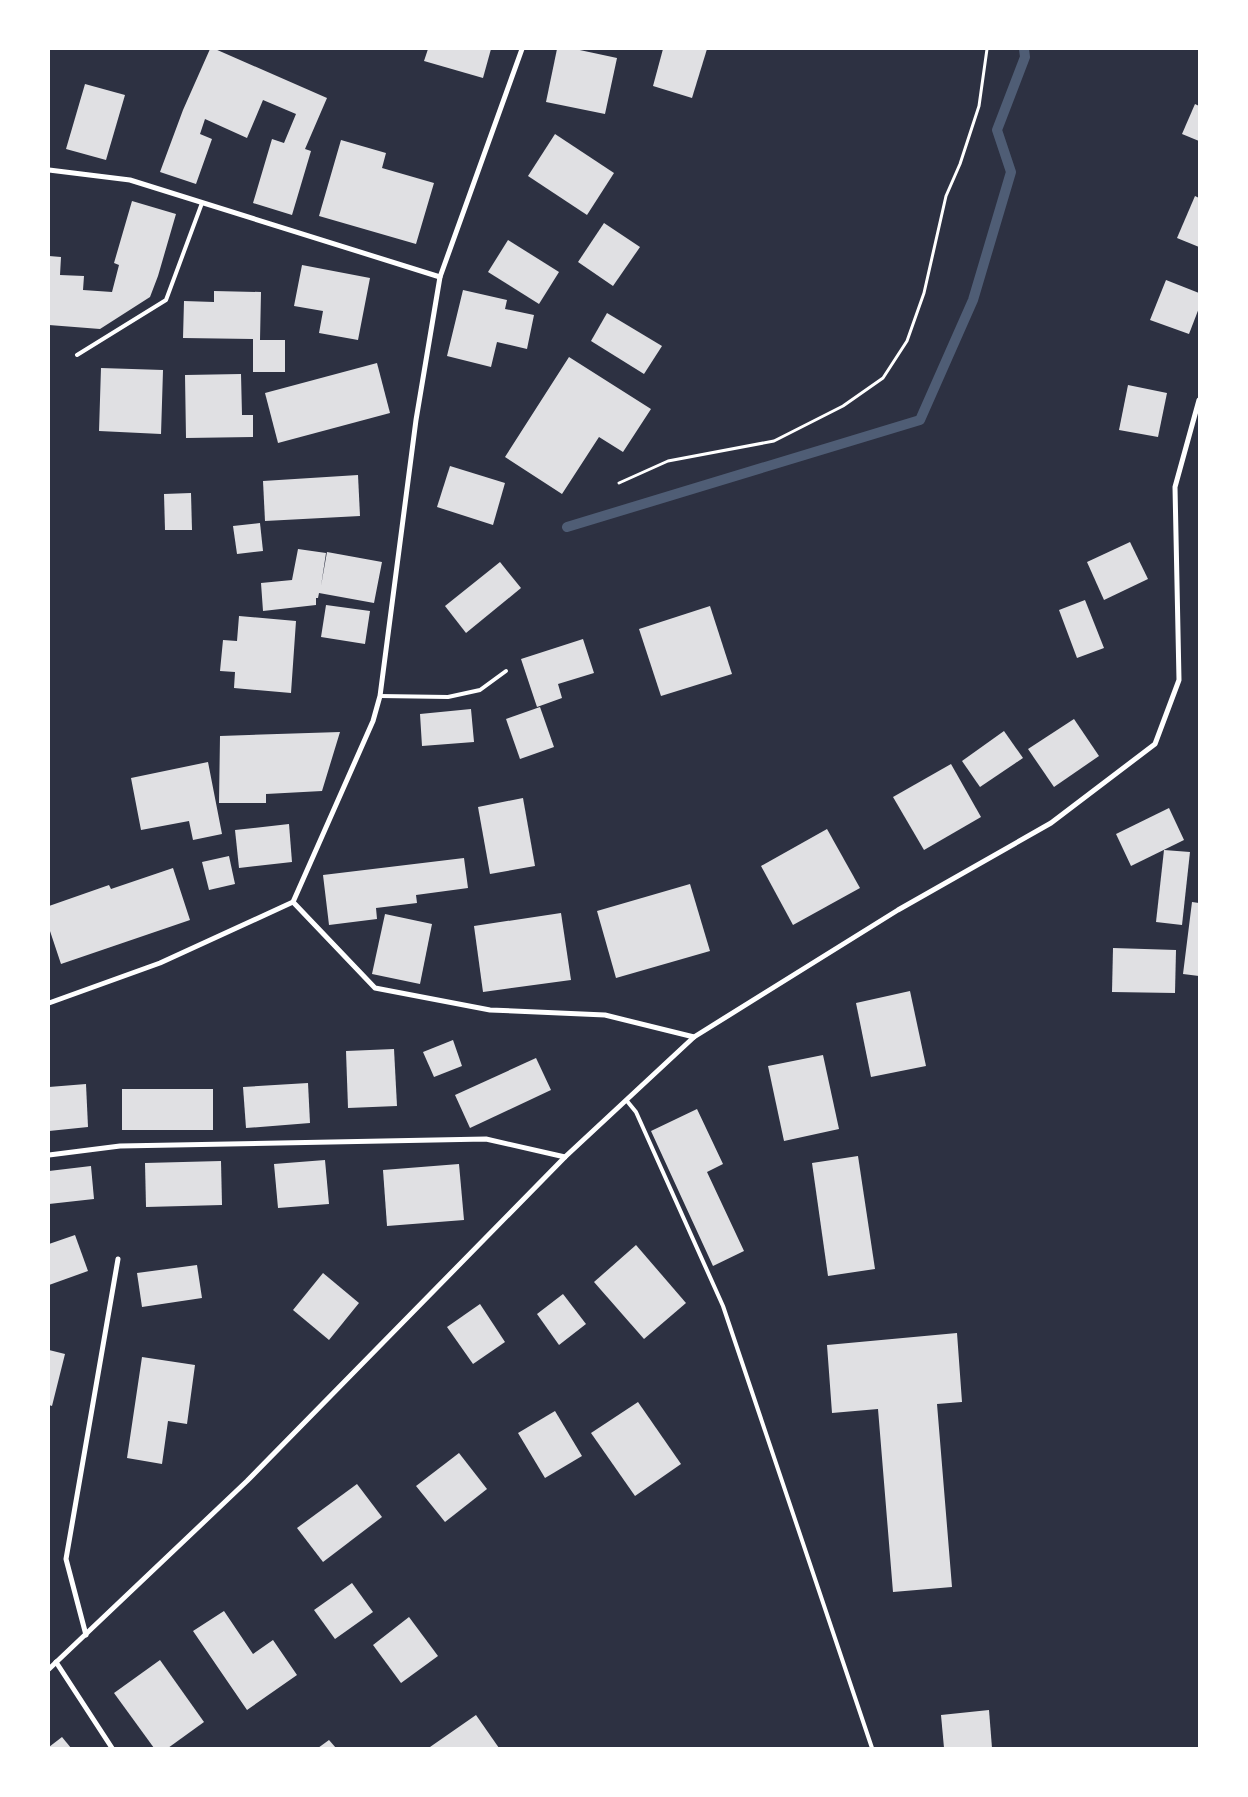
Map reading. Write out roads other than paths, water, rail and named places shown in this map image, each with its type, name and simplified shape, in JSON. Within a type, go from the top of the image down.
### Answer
[{"type":"street","points":[[49,1003],[160,963],[293,902],[373,721],[380,696],[416,420],[440,277],[522,49]]},
{"type":"street","points":[[49,170],[130,180],[440,277]]},
{"type":"street","points":[[49,1669],[247,1481],[565,1157],[694,1037],[898,910],[1051,823],[1155,744],[1179,680],[1175,486],[1199,400]]},
{"type":"street","points":[[293,902],[374,988],[490,1010],[605,1015],[694,1037]]},
{"type":"street","points":[[49,1155],[120,1146],[486,1139],[565,1157]]},
{"type":"street","points":[[86,1635],[66,1558],[118,1259]]},
{"type":"street","points":[[56,1662],[112,1748]]},
{"type":"lane","points":[[77,356],[166,300],[202,202]]},
{"type":"lane","points":[[380,696],[448,697],[480,690],[506,671]]},
{"type":"lane","points":[[627,1101],[636,1112],[723,1306],[872,1748]]},
{"type":"waterway","points":[[567,527],[920,420],[973,300],[1011,172],[997,130],[1025,57],[1024,49]]}]
